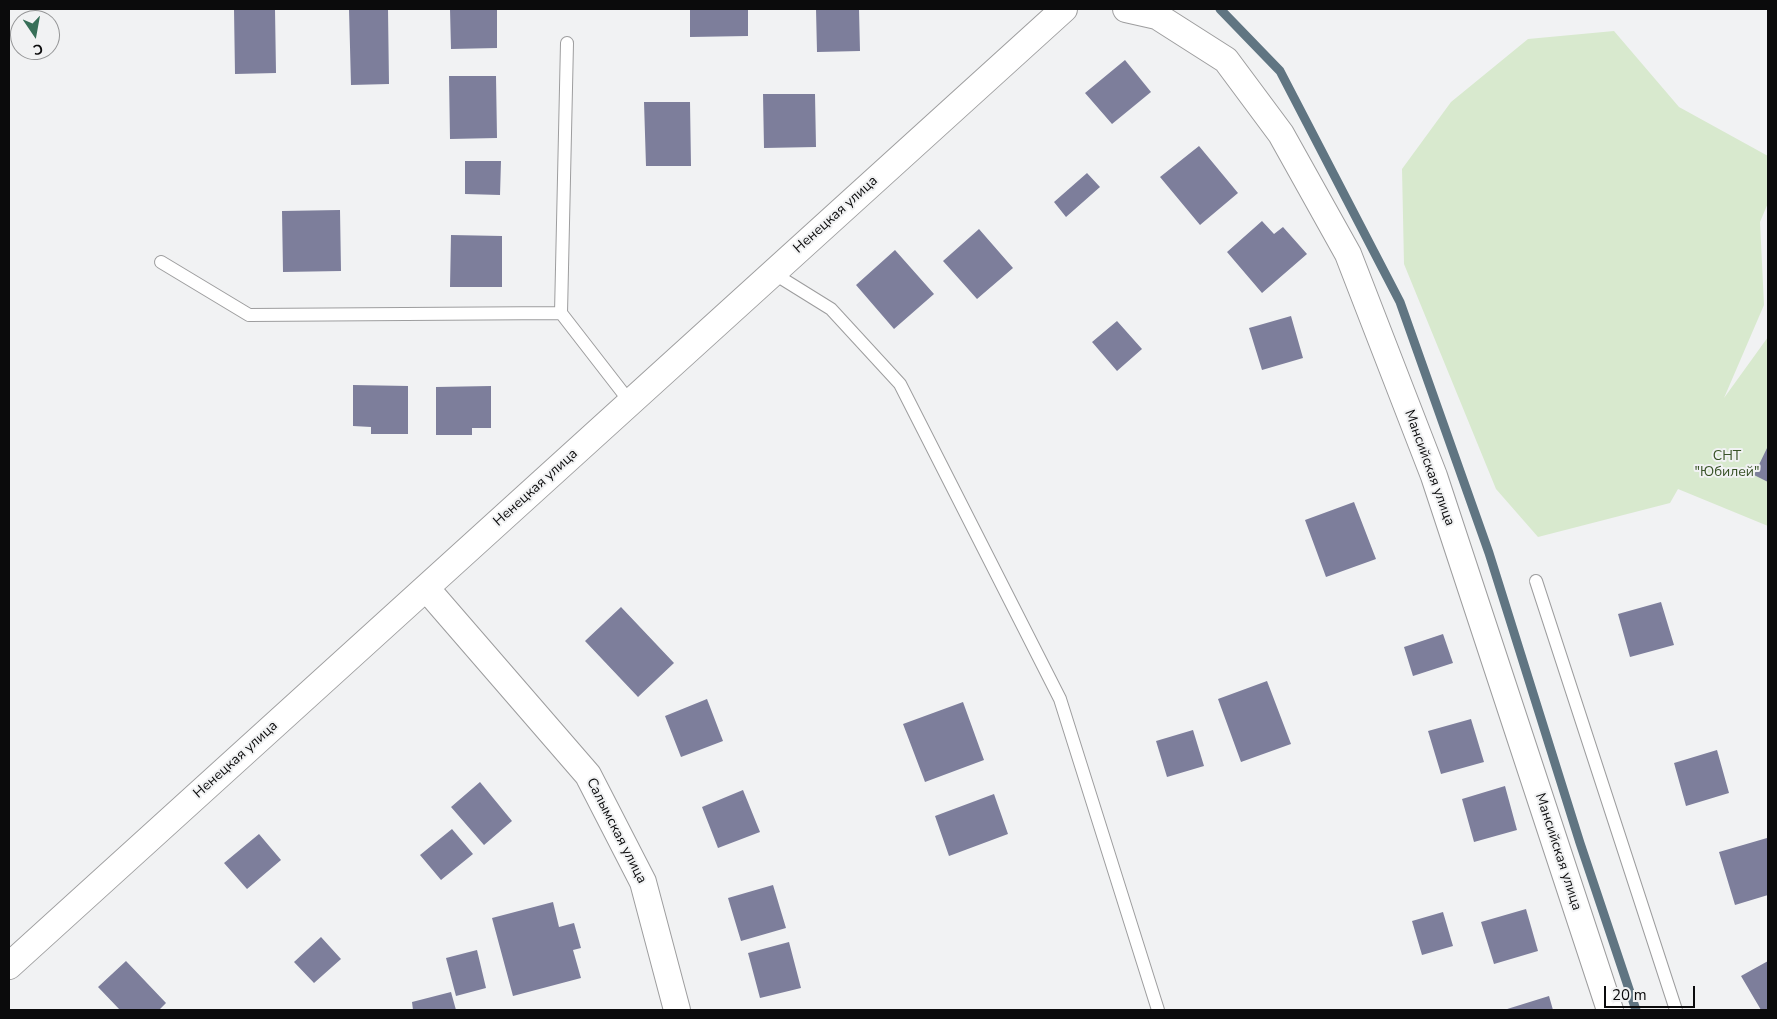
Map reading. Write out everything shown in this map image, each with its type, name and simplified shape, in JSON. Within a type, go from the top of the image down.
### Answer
[{"type":"street","name":"Ненецкая улица","points":[[9,966],[1064,9]]},
{"type":"street","name":"Мансийская улица","points":[[1126,9],[1157,16],[1226,60],[1280,134],[1348,254],[1434,476],[1610,1010]]},
{"type":"street","name":"Салымская улица","points":[[426,588],[588,775],[643,882],[677,1010]]},
{"type":"lane","points":[[567,43],[561,313],[630,402]]},
{"type":"lane","points":[[160,262],[249,315],[561,313]]},
{"type":"lane","points":[[773,273],[831,309],[900,384],[1060,699],[1158,1010]]},
{"type":"lane","points":[[1536,581],[1676,1010]]},
{"type":"green space","name":"СНТ \"Юбилей\"","points":[[1614,31],[1679,107],[1768,156],[1768,203],[1760,222],[1764,305],[1724,398],[1768,337],[1768,526],[1678,489],[1670,503],[1538,537],[1496,489],[1404,264],[1402,169],[1451,102],[1528,39]]},
{"type":"building","points":[[234,9],[275,9],[276,73],[235,74]]},
{"type":"building","points":[[349,9],[388,9],[389,84],[351,85]]},
{"type":"building","points":[[450,9],[497,9],[497,48],[451,49]]},
{"type":"building","points":[[690,9],[748,9],[748,36],[690,37]]},
{"type":"building","points":[[816,9],[859,9],[860,51],[817,52]]},
{"type":"building","points":[[1125,60],[1151,92],[1112,124],[1085,93]]},
{"type":"building","points":[[449,76],[496,76],[497,138],[450,139]]},
{"type":"building","points":[[763,94],[815,94],[816,147],[764,148]]},
{"type":"building","points":[[644,102],[690,102],[691,166],[646,166]]},
{"type":"building","points":[[1199,146],[1238,193],[1200,225],[1160,177]]},
{"type":"building","points":[[465,161],[501,161],[500,195],[465,194]]},
{"type":"building","points":[[1087,173],[1100,187],[1066,217],[1054,202]]},
{"type":"building","points":[[340,210],[341,271],[283,272],[282,211]]},
{"type":"building","points":[[1262,221],[1274,234],[1283,227],[1307,254],[1262,293],[1227,252]]},
{"type":"building","points":[[979,229],[1013,268],[977,299],[943,261]]},
{"type":"building","points":[[451,235],[502,236],[502,287],[450,287]]},
{"type":"building","points":[[895,250],[934,294],[894,329],[856,285]]},
{"type":"building","points":[[1291,316],[1303,358],[1262,370],[1249,328]]},
{"type":"building","points":[[1117,321],[1142,349],[1117,371],[1092,342]]},
{"type":"building","points":[[353,385],[408,386],[408,434],[371,434],[371,427],[353,426]]},
{"type":"building","points":[[491,386],[491,428],[472,428],[472,435],[436,435],[436,387]]},
{"type":"building","points":[[1768,446],[1768,482],[1754,475]]},
{"type":"building","points":[[1354,502],[1376,559],[1326,577],[1305,520]]},
{"type":"building","points":[[1661,602],[1674,645],[1630,657],[1618,614]]},
{"type":"building","points":[[621,607],[674,663],[638,697],[585,641]]},
{"type":"building","points":[[1443,634],[1453,663],[1413,676],[1404,647]]},
{"type":"building","points":[[1267,681],[1291,744],[1241,762],[1218,699]]},
{"type":"building","points":[[707,699],[723,741],[681,757],[665,716]]},
{"type":"building","points":[[963,702],[984,760],[925,782],[903,724]]},
{"type":"building","points":[[1471,719],[1484,762],[1441,774],[1428,731]]},
{"type":"building","points":[[1193,730],[1204,766],[1167,777],[1156,741]]},
{"type":"building","points":[[1717,750],[1729,793],[1686,806],[1674,763]]},
{"type":"building","points":[[480,782],[512,821],[484,845],[451,807]]},
{"type":"building","points":[[1505,786],[1517,830],[1474,842],[1462,799]]},
{"type":"building","points":[[743,790],[760,832],[718,848],[702,807]]},
{"type":"building","points":[[994,794],[1008,834],[949,856],[935,816]]},
{"type":"building","points":[[452,829],[473,854],[441,880],[420,855]]},
{"type":"building","points":[[259,834],[281,860],[247,889],[224,863]]},
{"type":"building","points":[[1767,838],[1768,895],[1735,905],[1719,852]]},
{"type":"building","points":[[773,885],[786,928],[741,941],[728,898]]},
{"type":"building","points":[[553,902],[559,927],[574,923],[581,948],[573,950],[581,978],[513,996],[492,918]]},
{"type":"building","points":[[1526,909],[1538,951],[1494,964],[1481,922]]},
{"type":"building","points":[[1443,912],[1453,946],[1422,955],[1412,921]]},
{"type":"building","points":[[321,937],[341,959],[314,983],[294,962]]},
{"type":"building","points":[[789,942],[801,988],[760,998],[748,953]]},
{"type":"building","points":[[477,950],[486,988],[456,996],[446,958]]},
{"type":"building","points":[[126,961],[166,1003],[159,1010],[120,1010],[98,987]]},
{"type":"building","points":[[1768,961],[1768,1010],[1761,1010],[1741,976]]},
{"type":"building","points":[[451,992],[456,1010],[413,1010],[412,1002]]},
{"type":"building","points":[[1549,996],[1553,1010],[1504,1010]]},
{"type":"waterway","points":[[1220,9],[1280,71],[1400,302],[1489,553],[1580,843],[1636,1010]]}]
